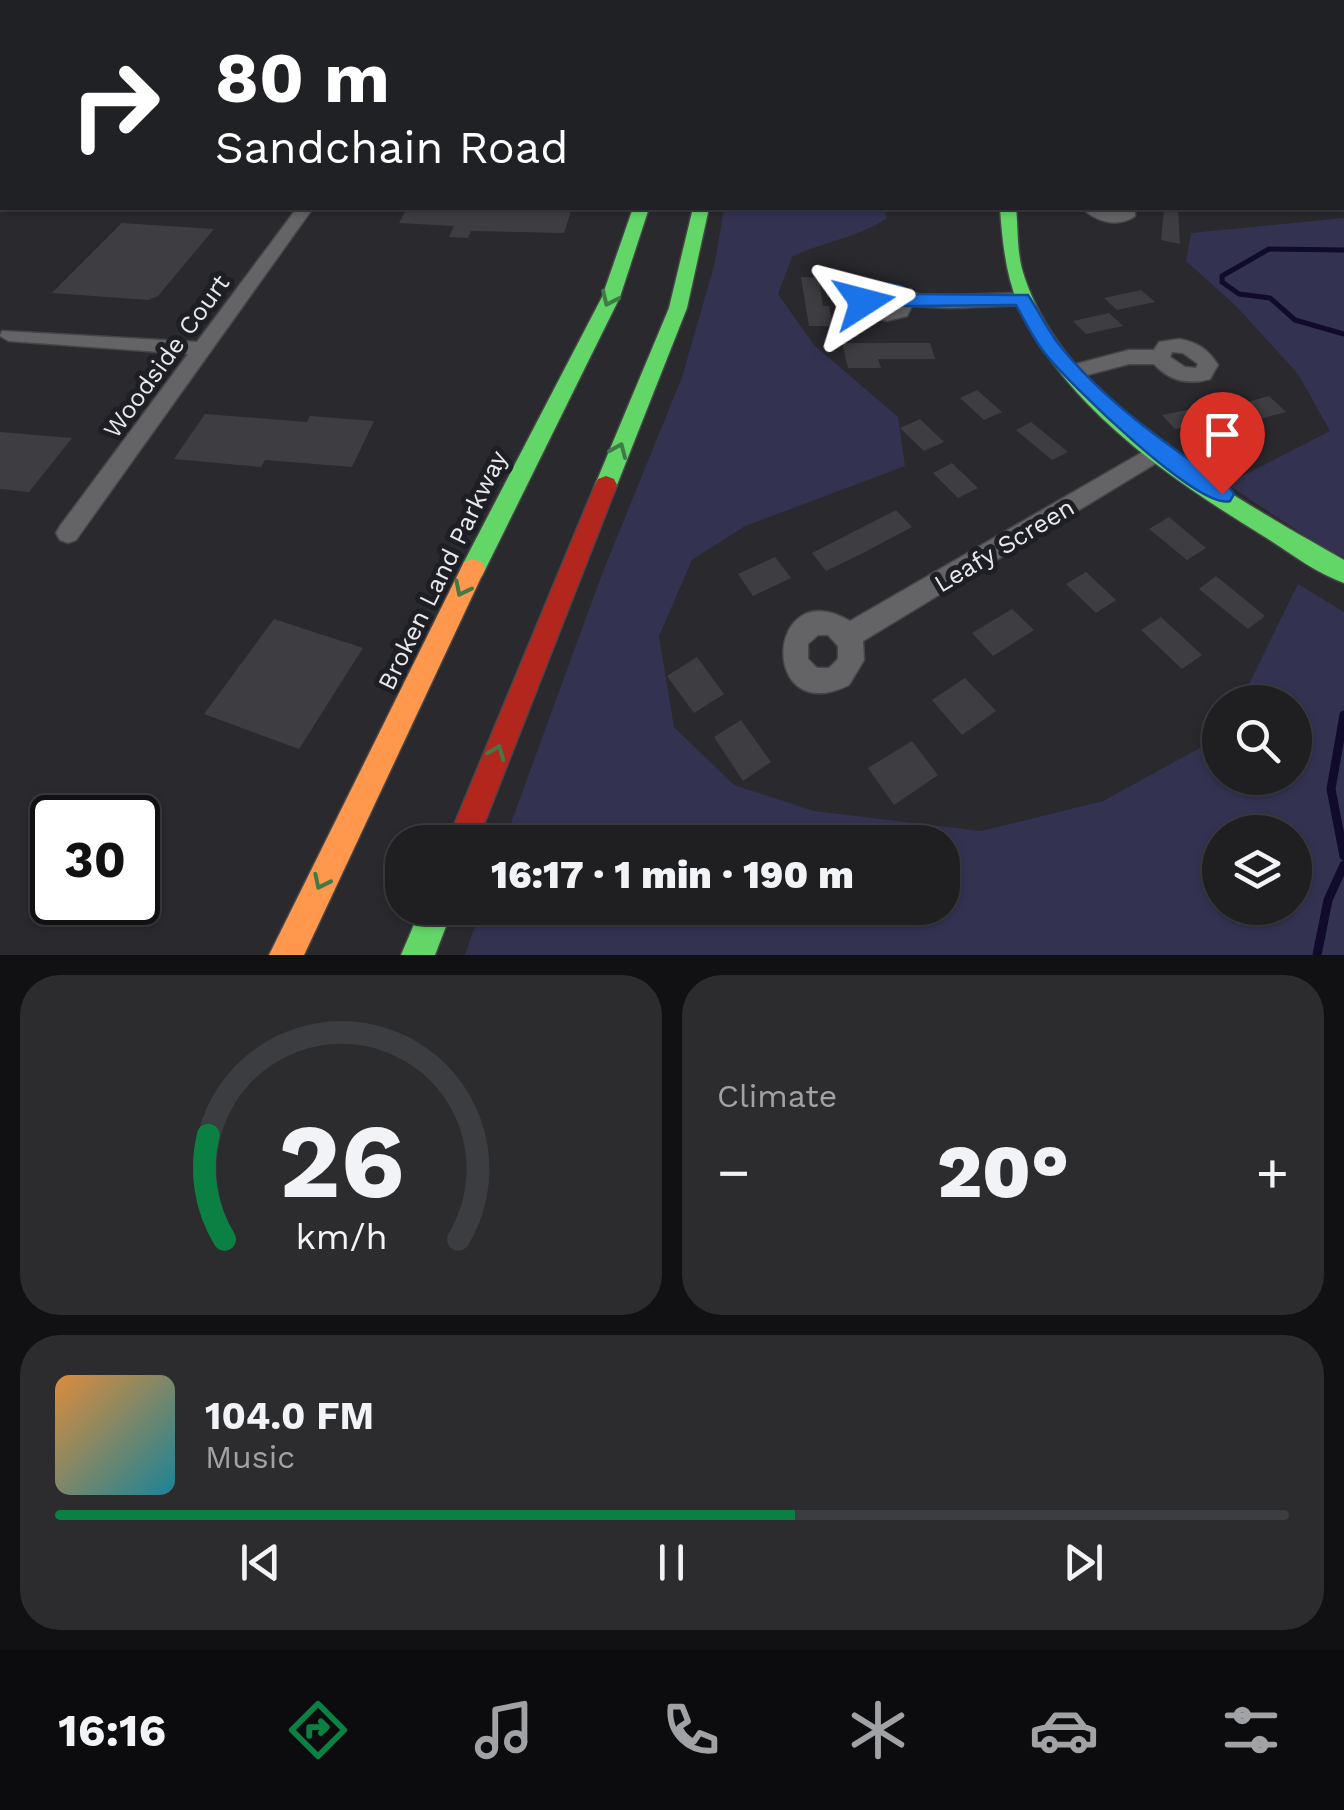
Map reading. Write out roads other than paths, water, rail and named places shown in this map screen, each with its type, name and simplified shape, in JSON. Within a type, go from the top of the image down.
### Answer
[{"type":"main road","name":"Broken Land Parkway","points":[[286,955],[432,648],[611,297],[640,210]]},
{"type":"main road","points":[[469,825],[678,308],[701,210]]},
{"type":"main road","points":[[1008,210],[1010,262],[1021,299],[1072,372],[1160,450],[1253,517],[1344,572]]},
{"type":"main road","points":[[418,955],[429,925]]},
{"type":"street","name":"Woodside Court","points":[[68,533],[304,210]]},
{"type":"street","points":[[1095,210],[1114,218],[1126,216],[1127,210]]},
{"type":"street","points":[[906,300],[1021,299]]},
{"type":"street","points":[[9,335],[202,350]]},
{"type":"street","points":[[1072,372],[1130,357],[1160,358]]},
{"type":"street","name":"Leafy Screen","points":[[847,637],[1160,450]]},
{"type":"waterway","points":[[655,0],[671,0]]},
{"type":"waterway","points":[[1344,250],[1269,249],[1222,276],[1222,282],[1239,294],[1270,298],[1295,320],[1344,334]]},
{"type":"waterway","points":[[1344,715],[1331,789],[1344,856]]},
{"type":"waterway","points":[[1317,955],[1328,900],[1344,865]]}]
